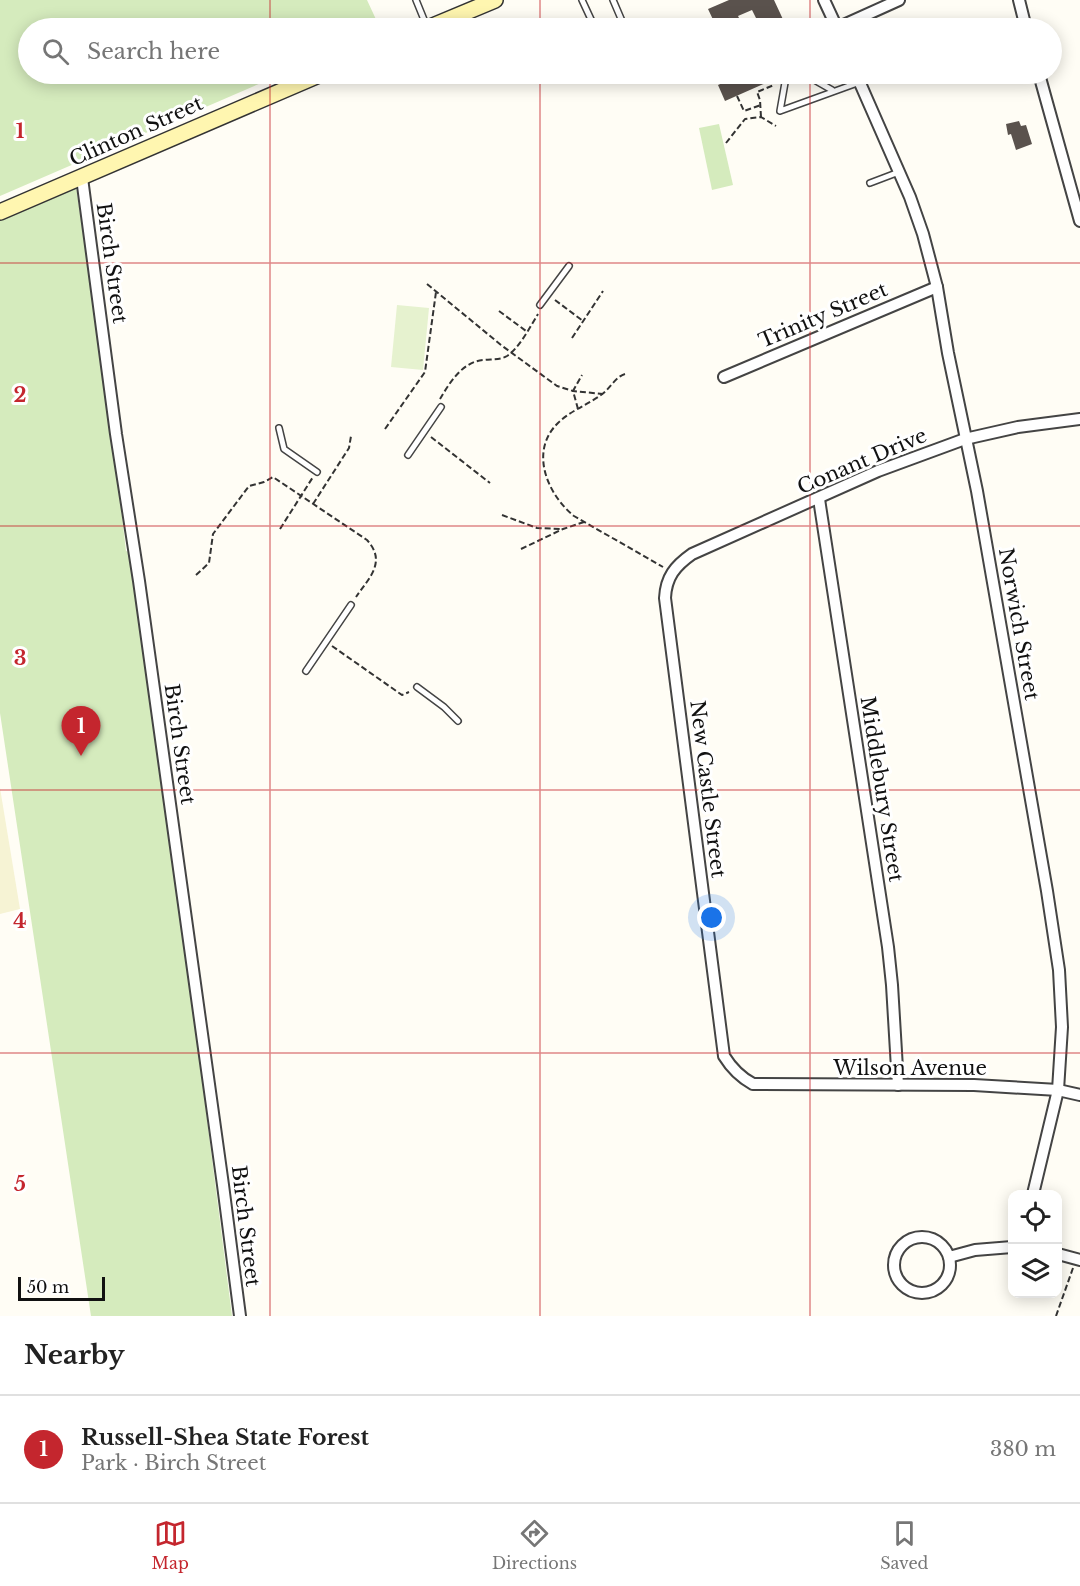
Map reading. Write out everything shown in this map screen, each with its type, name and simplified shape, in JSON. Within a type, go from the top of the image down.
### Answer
[{"type":"main road","points":[[452,18],[495,0]]},
{"type":"main road","name":"Clinton Street","points":[[0,212],[298,84]]},
{"type":"street","points":[[824,0],[832,18]]},
{"type":"street","points":[[859,18],[899,0]]},
{"type":"street","points":[[1018,0],[1023,18]]},
{"type":"street","name":"Norwich Street","points":[[861,84],[923,234],[937,287],[979,503],[1047,891],[1059,970],[1062,1027],[1058,1090],[1034,1190]]},
{"type":"street","points":[[1042,84],[1080,221]]},
{"type":"street","name":"Birch Street","points":[[82,178],[240,1316]]},
{"type":"street","name":"Trinity Street","points":[[724,377],[937,287]]},
{"type":"street","name":"Conant Drive","points":[[671,572],[692,554],[878,471],[965,438],[1018,427],[1080,419]]},
{"type":"street","name":"Middlebury Street","points":[[819,499],[888,947],[898,1085]]},
{"type":"street","name":"New Castle Street","points":[[671,572],[666,585],[665,598],[724,1056],[731,1068],[741,1077]]},
{"type":"street","name":"Wilson Avenue","points":[[741,1077],[753,1084],[974,1085],[1058,1090],[1080,1095]]},
{"type":"street","points":[[931,1238],[939,1242],[949,1257],[951,1266],[949,1275],[944,1284],[936,1290],[918,1293],[909,1290],[896,1276],[894,1267],[899,1250],[913,1239],[931,1238]]},
{"type":"street","points":[[949,1257],[975,1250],[1008,1247]]},
{"type":"street","points":[[1062,1255],[1078,1260]]},
{"type":"lane","points":[[416,0],[424,18]]},
{"type":"lane","points":[[582,0],[590,18]]},
{"type":"lane","points":[[613,0],[621,18]]},
{"type":"lane","points":[[785,84],[780,111],[845,84]]},
{"type":"lane","points":[[822,84],[832,90]]},
{"type":"lane","points":[[870,183],[899,172]]},
{"type":"lane","points":[[540,305],[569,266]]},
{"type":"lane","points":[[408,455],[441,407]]},
{"type":"lane","points":[[279,428],[284,449],[316,472]]},
{"type":"lane","points":[[306,671],[351,605]]},
{"type":"lane","points":[[417,687],[444,707],[458,722]]},
{"type":"path","points":[[761,117],[761,105],[757,92],[774,85]]},
{"type":"path","points":[[736,96],[744,111],[761,105]]},
{"type":"path","points":[[726,143],[746,119],[761,117],[776,126]]},
{"type":"path","points":[[427,284],[557,386],[573,391],[604,394]]},
{"type":"path","points":[[572,338],[603,291]]},
{"type":"path","points":[[385,429],[425,372],[436,292]]},
{"type":"path","points":[[548,295],[583,321]]},
{"type":"path","points":[[441,407],[440,399],[464,367],[473,362],[502,358],[511,352],[538,314],[540,305]]},
{"type":"path","points":[[499,311],[526,331]]},
{"type":"path","points":[[625,374],[620,376],[604,394],[564,417],[550,431],[542,452],[543,461],[548,481],[563,507],[584,522],[671,572]]},
{"type":"path","points":[[578,409],[573,391],[582,375]]},
{"type":"path","points":[[424,432],[490,483]]},
{"type":"path","points":[[313,504],[349,448],[351,436]]},
{"type":"path","points":[[196,575],[209,563],[213,534],[249,486],[273,477],[367,540],[377,555],[374,571],[351,605]]},
{"type":"path","points":[[280,529],[308,484]]},
{"type":"path","points":[[502,515],[537,528],[563,529]]},
{"type":"path","points":[[521,549],[563,529],[584,522]]},
{"type":"path","points":[[326,642],[402,695],[417,687]]},
{"type":"path","points":[[1056,1316],[1078,1260]]},
{"type":"shaded area","points":[[0,788],[20,909],[0,914]]},
{"type":"green space","points":[[0,0],[367,0],[375,18],[18,18],[18,84],[259,84],[0,196]]},
{"type":"green space","points":[[719,124],[733,185],[712,190],[699,128]]},
{"type":"green space","points":[[76,186],[199,1056],[232,1316],[91,1316],[0,713],[0,205]]},
{"type":"green space","points":[[397,305],[429,308],[423,370],[391,367]]},
{"type":"building","points":[[729,0],[774,0],[782,18],[756,18],[752,10],[738,16],[739,18],[712,18],[708,9]]},
{"type":"building","points":[[720,84],[763,84],[725,101],[718,85]]},
{"type":"building","points":[[1019,121],[1021,126],[1026,125],[1032,144],[1016,150],[1011,134],[1008,135],[1006,124]]},
{"type":"place","name":"Russell-Shea State Forest","points":[[81,756]]}]
